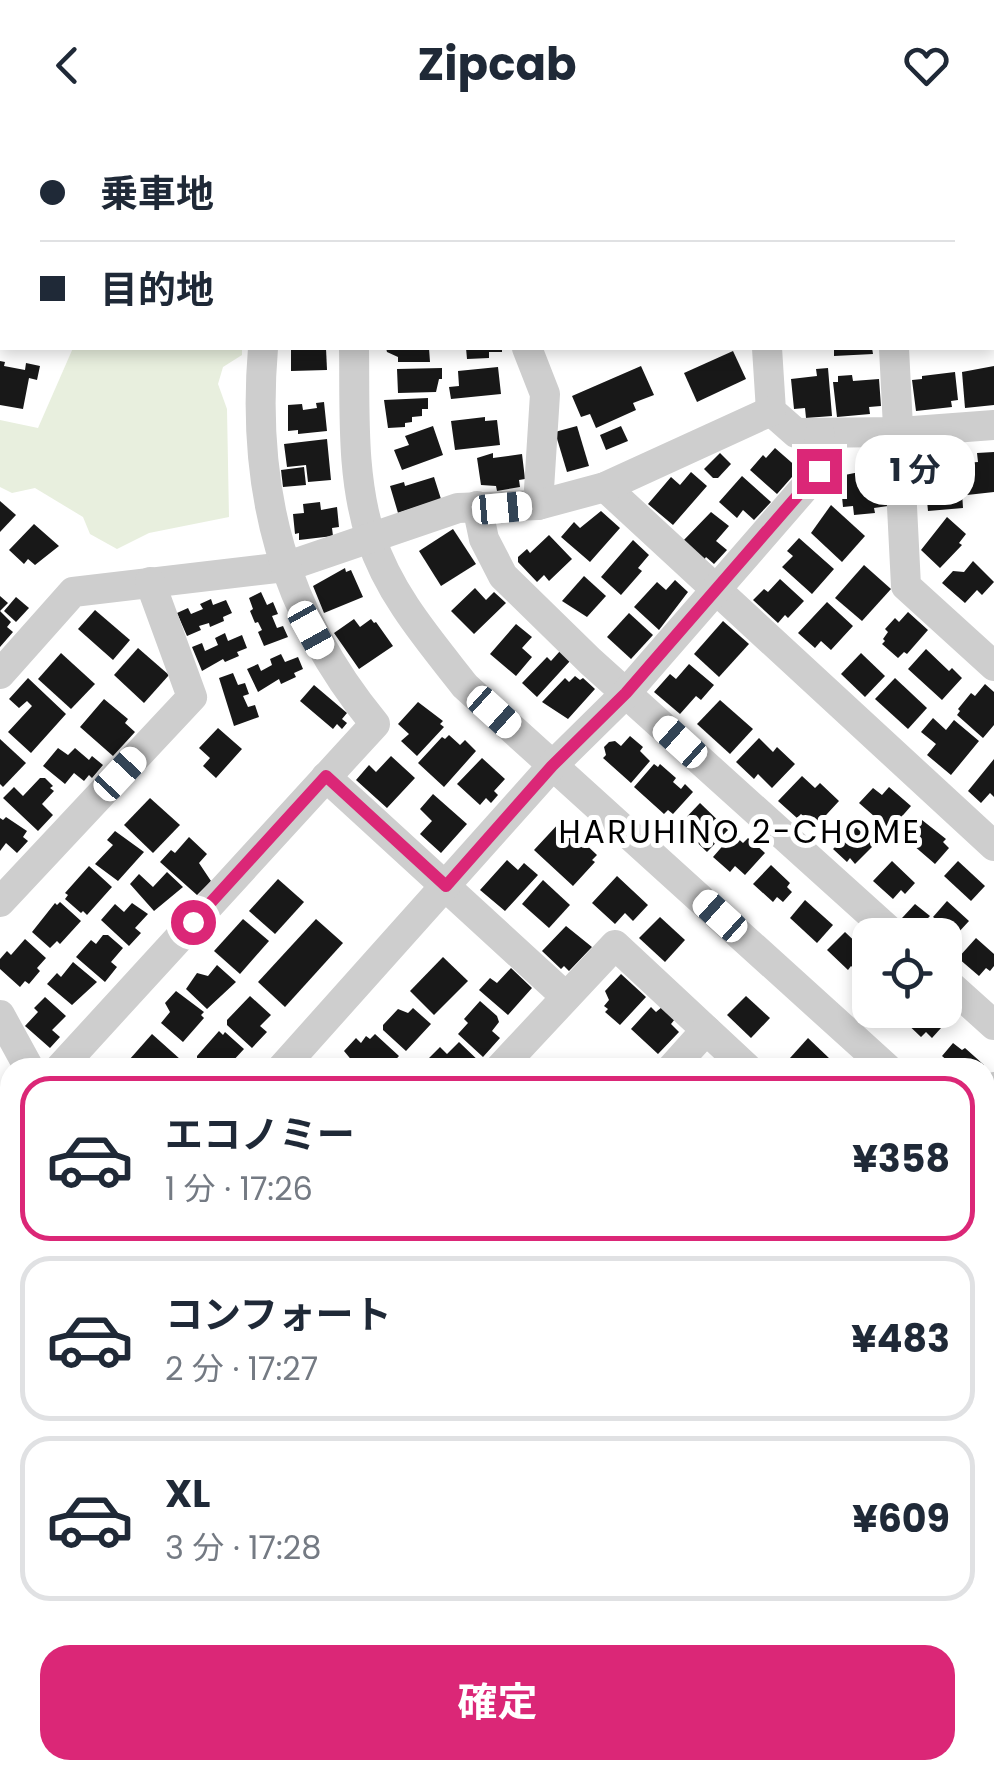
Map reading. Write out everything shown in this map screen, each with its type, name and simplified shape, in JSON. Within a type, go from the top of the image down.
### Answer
[{"type":"street","points":[[69,1058],[375,724],[332,668],[285,568],[270,512],[262,450],[262,350]]},
{"type":"street","points":[[354,350],[356,462],[371,538],[394,590],[466,686],[876,1058]]},
{"type":"street","points":[[528,350],[544,394],[538,505]]},
{"type":"street","points":[[767,350],[771,412],[796,433],[900,432],[994,425]]},
{"type":"street","points":[[894,350],[906,586],[994,666]]},
{"type":"street","points":[[0,674],[73,592],[285,568],[458,508],[538,505],[605,487],[771,412]]},
{"type":"street","points":[[291,1058],[552,766],[626,693],[819,471],[820,434]]},
{"type":"street","points":[[605,487],[994,846]]},
{"type":"street","points":[[478,506],[484,539],[503,576],[875,918]]},
{"type":"street","points":[[0,902],[192,697],[150,582]]},
{"type":"street","points":[[326,776],[566,996]]},
{"type":"street","points":[[509,1058],[615,946],[736,1058]]},
{"type":"street","points":[[962,996],[994,1025]]},
{"type":"street","points":[[0,1014],[24,1058]]},
{"type":"street","points":[[681,1058],[706,1030]]},
{"type":"green space","points":[[72,350],[242,350],[242,355],[223,367],[218,384],[227,409],[229,517],[149,533],[117,549],[90,534],[83,517],[35,488],[12,493],[0,487],[0,420],[38,428]]},
{"type":"building","points":[[291,350],[326,350],[327,370],[291,371]]},
{"type":"building","points":[[429,350],[430,362],[398,362],[398,357],[387,352]]},
{"type":"building","points":[[466,350],[502,350],[489,352],[489,358],[467,359]]},
{"type":"building","points":[[834,350],[872,350],[873,354],[834,356]]},
{"type":"building","points":[[733,351],[746,379],[697,402],[684,373]]},
{"type":"building","points":[[0,361],[5,362],[4,366],[25,370],[26,363],[40,366],[37,380],[29,378],[23,409],[0,405]]},
{"type":"building","points":[[641,366],[654,395],[633,403],[636,410],[596,428],[590,414],[581,417],[572,396]]},
{"type":"building","points":[[994,366],[994,405],[965,408],[962,372]]},
{"type":"building","points":[[498,367],[501,394],[451,399],[449,387],[459,386],[458,371]]},
{"type":"building","points":[[442,368],[436,392],[398,393],[397,369]]},
{"type":"building","points":[[828,368],[832,416],[806,418],[805,408],[794,409],[791,379],[817,376],[816,369]]},
{"type":"building","points":[[955,372],[958,400],[951,401],[952,407],[916,411],[912,380]]},
{"type":"building","points":[[852,375],[853,381],[879,379],[881,406],[869,407],[870,414],[837,417],[833,382],[838,382],[838,376]]},
{"type":"building","points":[[428,398],[428,409],[422,409],[422,416],[412,417],[405,427],[388,428],[384,400]]},
{"type":"building","points":[[324,402],[327,431],[288,431],[288,405],[302,404],[303,410],[317,408],[316,403]]},
{"type":"building","points":[[485,417],[485,421],[497,420],[500,445],[455,450],[451,421]]},
{"type":"building","points":[[433,426],[443,455],[402,470],[394,450],[409,445],[405,436]]},
{"type":"building","points":[[577,426],[589,466],[567,472],[555,432]]},
{"type":"building","points":[[621,426],[628,441],[606,450],[600,435]]},
{"type":"building","points":[[327,439],[331,480],[308,482],[306,465],[287,467],[284,444]]},
{"type":"building","points":[[775,448],[799,469],[777,494],[750,470]]},
{"type":"building","points":[[994,452],[994,492],[967,495],[964,463],[978,462],[977,453]]},
{"type":"building","points":[[493,453],[493,458],[522,454],[525,479],[519,480],[520,487],[497,491],[496,486],[481,485],[477,458]]},
{"type":"building","points":[[720,453],[731,464],[718,478],[713,478],[704,469]]},
{"type":"building","points":[[304,467],[306,485],[283,487],[281,470]]},
{"type":"building","points":[[869,470],[885,472],[888,506],[874,508],[875,513],[854,515],[853,506],[843,507],[840,476]]},
{"type":"building","points":[[691,472],[707,486],[673,525],[648,504],[671,477],[680,485]]},
{"type":"building","points":[[742,476],[771,502],[754,520],[743,510],[737,518],[719,502]]},
{"type":"building","points":[[434,477],[441,499],[398,513],[390,486],[404,482],[405,486]]},
{"type":"building","points":[[961,478],[963,508],[928,511],[925,480]]},
{"type":"building","points":[[0,501],[16,515],[0,532]]},
{"type":"building","points":[[320,502],[321,510],[337,507],[339,527],[332,528],[333,536],[299,540],[293,514],[304,513],[303,504]]},
{"type":"building","points":[[831,505],[865,536],[842,562],[811,533]]},
{"type":"building","points":[[601,511],[620,528],[590,562],[561,537],[574,522],[580,528]]},
{"type":"building","points":[[711,512],[729,526],[716,541],[727,550],[714,564],[682,542]]},
{"type":"building","points":[[947,517],[966,534],[959,543],[962,545],[940,568],[921,550]]},
{"type":"building","points":[[34,524],[59,546],[35,565],[28,559],[24,564],[9,550]]},
{"type":"building","points":[[453,529],[476,564],[441,586],[419,551]]},
{"type":"building","points":[[549,535],[572,559],[549,581],[544,575],[537,582],[518,562],[518,557],[527,549],[530,553]]},
{"type":"building","points":[[799,538],[834,569],[812,594],[782,567],[793,556],[787,551]]},
{"type":"building","points":[[633,540],[649,555],[638,568],[642,571],[621,595],[601,577]]},
{"type":"building","points":[[973,561],[994,582],[982,595],[977,590],[965,603],[942,583],[953,571],[964,572]]},
{"type":"building","points":[[864,565],[891,589],[862,621],[835,598]]},
{"type":"building","points":[[345,568],[346,572],[351,570],[363,597],[324,613],[313,586]]},
{"type":"building","points":[[584,576],[606,596],[587,617],[562,601]]},
{"type":"building","points":[[780,579],[804,601],[778,623],[753,600]]},
{"type":"building","points":[[675,580],[688,592],[659,630],[634,607],[657,582],[666,590]]},
{"type":"building","points":[[475,588],[486,600],[494,592],[506,603],[474,634],[451,611]]},
{"type":"building","points":[[261,592],[267,605],[273,602],[278,614],[272,616],[277,628],[283,626],[288,637],[264,646],[249,598]]},
{"type":"building","points":[[16,597],[29,608],[16,622],[4,611]]},
{"type":"building","points":[[211,599],[213,605],[226,600],[232,613],[223,617],[224,621],[210,627],[209,623],[199,626],[201,630],[187,636],[177,613],[188,608],[191,614],[203,609],[200,604]]},
{"type":"building","points":[[827,602],[853,626],[831,650],[821,641],[815,648],[798,633]]},
{"type":"building","points":[[95,610],[130,640],[113,660],[78,629]]},
{"type":"building","points":[[0,611],[11,622],[7,627],[13,632],[0,647]]},
{"type":"building","points":[[908,612],[928,630],[907,654],[904,652],[898,658],[882,644],[888,632],[885,629]]},
{"type":"building","points":[[629,613],[653,635],[631,659],[607,637]]},
{"type":"building","points":[[354,619],[360,627],[371,619],[376,622],[393,646],[359,669],[334,633]]},
{"type":"building","points":[[723,621],[749,644],[719,677],[694,654]]},
{"type":"building","points":[[516,624],[532,637],[522,648],[532,657],[516,676],[490,654]]},
{"type":"building","points":[[225,633],[228,641],[242,635],[247,648],[237,652],[239,656],[225,662],[223,659],[202,671],[192,647],[202,643],[205,651],[218,645],[215,638]]},
{"type":"building","points":[[138,648],[169,675],[144,703],[114,675]]},
{"type":"building","points":[[926,649],[962,678],[942,700],[908,669]]},
{"type":"building","points":[[560,651],[570,661],[537,697],[522,683],[547,657],[551,661]]},
{"type":"building","points":[[61,653],[95,684],[71,709],[38,679]]},
{"type":"building","points":[[861,653],[885,676],[865,697],[841,674]]},
{"type":"building","points":[[281,654],[285,662],[298,657],[303,669],[294,673],[296,677],[281,684],[279,679],[258,692],[247,669],[258,664],[261,671],[272,665],[270,659]]},
{"type":"building","points":[[689,664],[714,685],[701,700],[696,696],[680,714],[654,692],[670,674],[676,679]]},
{"type":"building","points":[[233,673],[238,685],[245,683],[249,694],[243,696],[248,707],[255,705],[259,717],[234,726],[219,678]]},
{"type":"building","points":[[575,676],[595,689],[568,719],[542,702],[565,678],[569,682]]},
{"type":"building","points":[[28,678],[66,714],[31,753],[8,732],[32,706],[27,701],[19,708],[9,699]]},
{"type":"building","points":[[895,678],[927,708],[908,729],[875,699]]},
{"type":"building","points":[[985,684],[994,692],[994,725],[983,738],[957,715],[971,693],[975,696]]},
{"type":"building","points":[[314,685],[347,713],[342,729],[337,724],[333,729],[300,701]]},
{"type":"building","points":[[104,699],[128,719],[125,723],[135,732],[113,756],[80,727]]},
{"type":"building","points":[[720,700],[753,729],[730,754],[697,724]]},
{"type":"building","points":[[418,702],[443,721],[440,724],[444,727],[417,756],[401,741],[409,734],[398,724]]},
{"type":"building","points":[[933,718],[946,730],[954,720],[979,741],[951,775],[927,755],[936,744],[921,732]]},
{"type":"building","points":[[218,728],[242,749],[216,778],[203,766],[210,758],[199,748]]},
{"type":"building","points":[[449,735],[460,745],[465,740],[476,751],[444,787],[418,763],[442,737]]},
{"type":"building","points":[[630,736],[643,747],[640,751],[650,761],[631,783],[603,758],[609,742],[621,746]]},
{"type":"building","points":[[759,738],[773,752],[777,747],[795,764],[772,788],[758,774],[754,779],[736,762]]},
{"type":"building","points":[[0,739],[26,763],[3,787],[0,784]]},
{"type":"building","points":[[58,748],[68,755],[75,748],[103,765],[92,778],[89,775],[84,781],[74,773],[65,784],[43,766]]},
{"type":"building","points":[[391,756],[415,778],[387,808],[356,780],[369,765],[376,772]]},
{"type":"building","points":[[482,758],[505,779],[494,791],[498,795],[491,803],[486,798],[480,805],[457,784]]},
{"type":"building","points":[[994,759],[994,797],[990,793],[981,803],[968,791]]},
{"type":"building","points":[[654,764],[660,764],[676,778],[673,782],[681,789],[685,784],[693,792],[673,814],[668,810],[664,814],[634,787]]},
{"type":"building","points":[[802,776],[815,788],[820,783],[839,801],[815,827],[778,801]]},
{"type":"building","points":[[40,778],[45,778],[54,791],[42,804],[53,815],[38,831],[3,798],[14,787],[23,796]]},
{"type":"building","points":[[889,787],[911,806],[890,830],[859,803],[873,788],[882,795]]},
{"type":"building","points":[[433,794],[467,824],[441,853],[420,834],[432,821],[420,809]]},
{"type":"building","points":[[150,798],[180,825],[153,853],[124,825]]},
{"type":"building","points":[[700,803],[728,830],[707,852],[679,825]]},
{"type":"building","points":[[6,817],[27,831],[23,837],[28,841],[17,853],[6,843],[0,851],[0,818]]},
{"type":"building","points":[[922,820],[946,839],[943,842],[949,848],[935,864],[906,839]]},
{"type":"building","points":[[561,821],[597,855],[573,886],[534,850]]},
{"type":"building","points":[[851,822],[874,845],[855,864],[833,849]]},
{"type":"building","points":[[115,831],[144,852],[118,881],[95,864],[113,845],[107,840]]},
{"type":"building","points":[[733,834],[743,843],[748,838],[765,853],[745,875],[735,866],[730,872],[713,857]]},
{"type":"building","points":[[189,837],[207,854],[199,863],[211,881],[197,895],[160,862]]},
{"type":"building","points":[[507,860],[518,870],[524,863],[538,875],[505,911],[480,890]]},
{"type":"building","points":[[892,861],[915,883],[905,894],[901,890],[893,899],[873,881]]},
{"type":"building","points":[[958,861],[985,886],[971,901],[944,876]]},
{"type":"building","points":[[771,865],[790,883],[787,887],[792,892],[783,902],[777,897],[773,902],[753,884]]},
{"type":"building","points":[[89,866],[112,887],[87,915],[65,899],[65,893]]},
{"type":"building","points":[[167,872],[183,887],[154,911],[130,884],[139,874],[153,887]]},
{"type":"building","points":[[617,876],[648,905],[633,921],[625,913],[615,924],[592,903]]},
{"type":"building","points":[[278,879],[304,902],[275,934],[249,911]]},
{"type":"building","points":[[543,880],[570,905],[549,928],[522,904]]},
{"type":"building","points":[[805,900],[833,925],[817,943],[790,918]]},
{"type":"building","points":[[947,901],[969,921],[962,929],[962,918],[933,917]]},
{"type":"building","points":[[60,902],[81,921],[60,944],[57,941],[50,948],[32,932]]},
{"type":"building","points":[[132,903],[148,914],[135,928],[141,933],[129,946],[101,920],[115,904],[124,912]]},
{"type":"building","points":[[915,904],[930,916],[928,918],[902,918]]},
{"type":"building","points":[[660,917],[685,940],[665,962],[639,938]]},
{"type":"building","points":[[243,919],[269,941],[240,974],[214,951]]},
{"type":"building","points":[[316,919],[343,943],[285,1007],[258,982]]},
{"type":"building","points":[[566,926],[592,947],[569,971],[564,966],[561,969],[542,951]]},
{"type":"building","points":[[845,932],[852,939],[852,967],[848,970],[827,950]]},
{"type":"building","points":[[103,935],[123,948],[111,962],[117,967],[105,982],[76,957],[91,940],[96,944]]},
{"type":"building","points":[[976,938],[994,954],[994,966],[979,976],[962,961],[962,954]]},
{"type":"building","points":[[25,939],[46,958],[29,984],[25,981],[20,987],[0,969],[0,959],[7,951],[11,955]]},
{"type":"building","points":[[443,957],[468,981],[434,1015],[410,991]]},
{"type":"building","points":[[73,962],[97,982],[72,1005],[47,984],[57,973],[61,977]]},
{"type":"building","points":[[217,965],[236,982],[207,1009],[186,989],[197,973],[208,976]]},
{"type":"building","points":[[511,968],[532,988],[508,1015],[479,990],[490,978],[497,983]]},
{"type":"building","points":[[621,974],[646,997],[620,1025],[605,1012],[608,1009],[604,1006],[609,1000],[605,991]]},
{"type":"building","points":[[176,991],[204,1012],[204,1018],[183,1042],[161,1023],[170,1012],[165,1003]]},
{"type":"building","points":[[250,996],[271,1015],[260,1026],[267,1032],[252,1048],[227,1025],[227,1020]]},
{"type":"building","points":[[746,996],[770,1018],[751,1038],[727,1015]]},
{"type":"building","points":[[45,997],[66,1016],[52,1030],[60,1037],[50,1048],[25,1026]]},
{"type":"building","points":[[480,1001],[497,1016],[499,1022],[492,1031],[500,1038],[483,1057],[458,1034],[468,1023],[464,1019]]},
{"type":"building","points":[[651,1007],[656,1012],[662,1007],[675,1019],[671,1024],[679,1032],[658,1054],[631,1029]]},
{"type":"building","points":[[413,1008],[431,1024],[406,1051],[383,1030],[383,1025],[398,1009],[408,1013]]},
{"type":"building","points":[[912,1028],[941,1028],[932,1038],[926,1032],[921,1037]]},
{"type":"building","points":[[219,1031],[244,1049],[236,1058],[197,1056]]},
{"type":"building","points":[[152,1034],[179,1058],[131,1058]]},
{"type":"building","points":[[375,1034],[399,1056],[350,1058],[344,1051],[356,1038],[361,1043],[366,1036],[370,1039]]},
{"type":"building","points":[[808,1038],[829,1058],[790,1058]]},
{"type":"building","points":[[459,1042],[476,1058],[429,1058],[440,1047],[447,1054]]},
{"type":"building","points":[[953,1043],[976,1058],[944,1058],[942,1056]]},
{"type":"district","name":"HARUHINO 2-CHOME","points":[[740,831]]},
{"type":"route","points":[[193,922],[326,776],[446,886],[552,766],[626,693],[819,471]]}]
